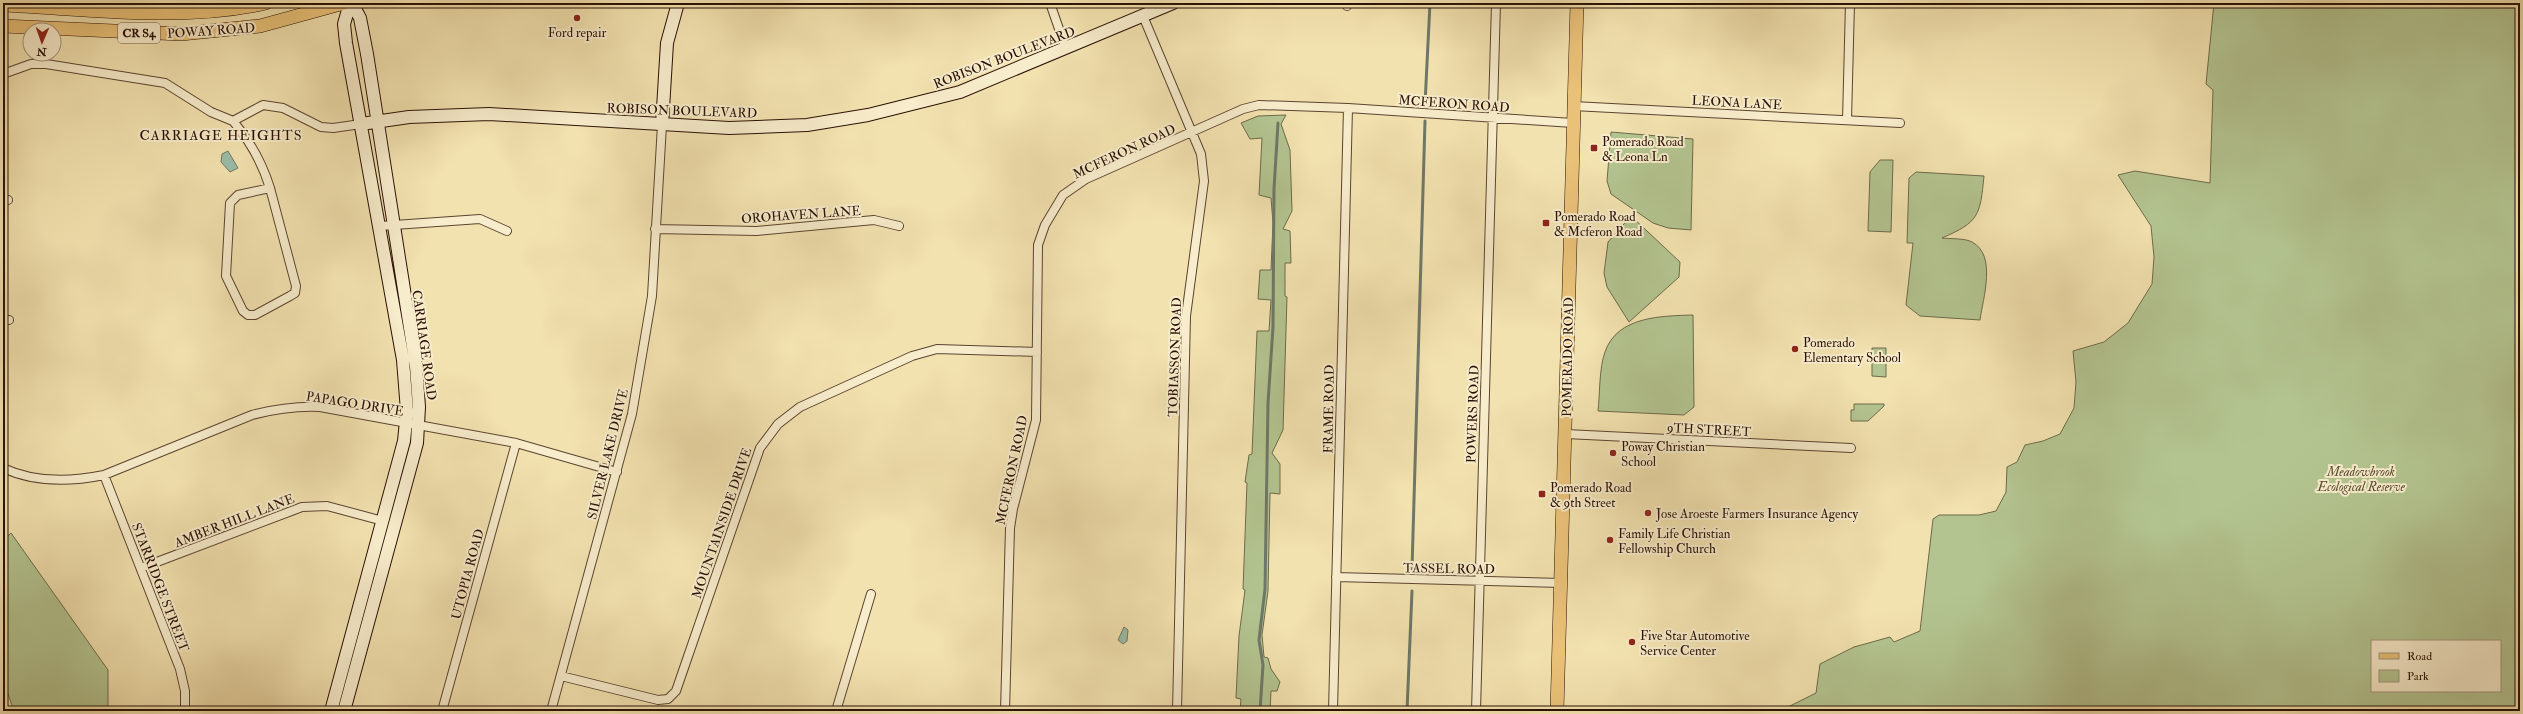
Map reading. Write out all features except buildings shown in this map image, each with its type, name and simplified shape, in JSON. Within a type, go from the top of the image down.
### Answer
[{"type":"main road","name":"POWAY ROAD","points":[[3,5],[177,13],[266,3]]},
{"type":"main road","name":"POWAY ROAD","points":[[3,26],[189,33],[260,26],[344,3]]},
{"type":"main road","name":"POMERADO ROAD","points":[[1557,711],[1566,434],[1573,106],[1578,3]]},
{"type":"street","name":"CARRIAGE ROAD","points":[[331,711],[389,522],[417,443],[419,425],[416,366],[392,224],[377,122],[360,18],[351,3]]},
{"type":"street","name":"CARRIAGE ROAD","points":[[344,711],[389,522],[406,423],[403,360],[344,24],[351,3]]},
{"type":"street","points":[[662,125],[667,43],[678,3]]},
{"type":"street","points":[[1050,3],[1066,49]]},
{"type":"street","name":"ROBISON BOULEVARD","points":[[361,124],[416,117],[489,114],[729,128],[807,125],[868,115],[960,92],[1173,3]]},
{"type":"street","name":"POWERS ROAD","points":[[1476,711],[1496,3]]},
{"type":"street","points":[[1847,120],[1850,3]]},
{"type":"street","name":"TOBIASSON ROAD","points":[[1143,16],[1202,154],[1204,181],[1186,316],[1177,711]]},
{"type":"street","points":[[3,74],[23,66],[39,63],[155,80],[165,83],[211,112],[233,121],[258,155],[270,188],[296,290],[290,296],[259,314],[251,315],[243,310],[226,276],[230,203],[238,195],[270,188]]},
{"type":"street","points":[[233,121],[263,105],[283,108],[320,127],[333,128],[361,124]]},
{"type":"street","name":"MCFERON ROAD","points":[[1005,711],[1010,528],[1012,509],[1034,431],[1037,352],[1038,245],[1045,224],[1063,196],[1086,179],[1243,109],[1259,105],[1348,108],[1573,123]]},
{"type":"street","name":"LEONA LANE","points":[[1573,106],[1900,123]]},
{"type":"street","name":"FRAME ROAD","points":[[1332,711],[1348,108]]},
{"type":"street","name":"SILVER LAKE DRIVE","points":[[551,711],[632,414],[652,296],[662,125]]},
{"type":"street","points":[[380,226],[480,219],[507,231]]},
{"type":"street","name":"OROHAVEN LANE","points":[[655,229],[758,231],[874,220],[899,226]]},
{"type":"street","name":"MOUNTAINSIDE DRIVE","points":[[561,676],[658,700],[668,699],[676,690],[760,448],[778,424],[800,407],[912,356],[937,349],[1037,352]]},
{"type":"street","name":"PAPAGO DRIVE","points":[[3,468],[48,481],[85,479],[104,475],[252,415],[276,408],[320,407],[516,443],[616,472]]},
{"type":"street","name":"9TH STREET","points":[[1566,434],[1850,448]]},
{"type":"street","name":"UTOPIA ROAD","points":[[442,711],[516,443]]},
{"type":"street","name":"STARRIDGE STREET","points":[[104,475],[180,669],[185,692],[185,711]]},
{"type":"street","name":"AMBER HILL LANE","points":[[141,568],[302,507],[327,506],[389,522]]},
{"type":"street","name":"TASSEL ROAD","points":[[1336,577],[1561,583]]},
{"type":"street","points":[[836,711],[871,594]]},
{"type":"green space","name":"Meadowbrook Ecological Reserve","points":[[2214,3],[2520,3],[2520,711],[1780,711],[1816,693],[1820,664],[1854,647],[1890,637],[1894,642],[1920,631],[1933,519],[1939,515],[1979,515],[1996,511],[2006,492],[2007,467],[2017,462],[2025,445],[2043,441],[2060,434],[2074,408],[2076,382],[2073,351],[2104,342],[2128,323],[2152,284],[2154,257],[2151,226],[2118,175],[2135,171],[2210,183],[2213,90],[2206,84]]},
{"type":"green space","points":[[1286,115],[1281,124],[1290,150],[1292,211],[1283,229],[1290,231],[1291,263],[1285,263],[1285,296],[1287,297],[1283,430],[1272,453],[1280,464],[1280,494],[1270,493],[1268,591],[1262,635],[1264,657],[1268,658],[1271,669],[1280,682],[1277,691],[1271,691],[1270,711],[1240,711],[1241,699],[1236,698],[1239,636],[1245,590],[1243,589],[1247,483],[1245,482],[1249,455],[1252,454],[1257,331],[1269,331],[1271,300],[1258,299],[1260,270],[1271,270],[1273,223],[1271,198],[1259,195],[1262,138],[1250,139],[1241,123],[1258,116]]},
{"type":"green space","points":[[1611,132],[1693,139],[1691,230],[1668,228],[1653,223],[1611,194],[1607,181]]},
{"type":"green space","points":[[1880,160],[1893,160],[1891,232],[1868,231],[1870,172]]},
{"type":"green space","points":[[1916,172],[1984,176],[1979,209],[1975,216],[1964,227],[1942,238],[1962,239],[1972,242],[1980,248],[1986,267],[1986,278],[1980,320],[1920,316],[1906,305],[1913,243],[1907,243],[1909,178]]},
{"type":"green space","points":[[1631,216],[1680,262],[1679,277],[1629,322],[1607,287],[1604,273],[1608,242]]},
{"type":"green space","points":[[1693,315],[1694,407],[1684,415],[1598,411],[1603,358],[1611,340],[1619,331],[1642,320],[1668,316]]},
{"type":"green space","points":[[1872,348],[1886,348],[1886,377],[1872,376]]},
{"type":"green space","points":[[1854,404],[1884,404],[1884,406],[1868,421],[1851,421],[1851,410],[1854,410]]},
{"type":"green space","points":[[11,533],[108,670],[108,711],[14,711],[3,680],[3,541]]},
{"type":"shaded area","points":[[228,151],[238,168],[230,172],[221,162],[222,154]]},
{"type":"shaded area","points":[[1124,627],[1128,630],[1127,641],[1123,644],[1118,640]]},
{"type":"waterway","points":[[1425,104],[1430,3]]},
{"type":"waterway","points":[[1412,569],[1425,121]]},
{"type":"waterway","points":[[1260,711],[1263,665],[1259,640],[1265,589],[1268,403],[1273,327],[1274,189],[1278,123]]},
{"type":"waterway","points":[[1407,711],[1412,591]]},
{"type":"place","name":"Ford repair","points":[[577,18]]},
{"type":"place","name":"Pomerado Road & Leona Ln","points":[[1594,148]]},
{"type":"place","name":"Pomerado Road & Mcferon Road","points":[[1546,223]]},
{"type":"place","name":"Pomerado Elementary School","points":[[1795,349]]},
{"type":"place","name":"Poway Christian School","points":[[1613,453]]},
{"type":"place","name":"Pomerado Road & 9th Street","points":[[1542,494]]},
{"type":"place","name":"Jose Aroeste Farmers Insurance Agency","points":[[1648,513]]},
{"type":"place","name":"Family Life Christian Fellowship Church","points":[[1610,540]]},
{"type":"place","name":"Five Star Automotive Service Center","points":[[1632,642]]},
{"type":"district","name":"CARRIAGE HEIGHTS","points":[[221,135]]}]
